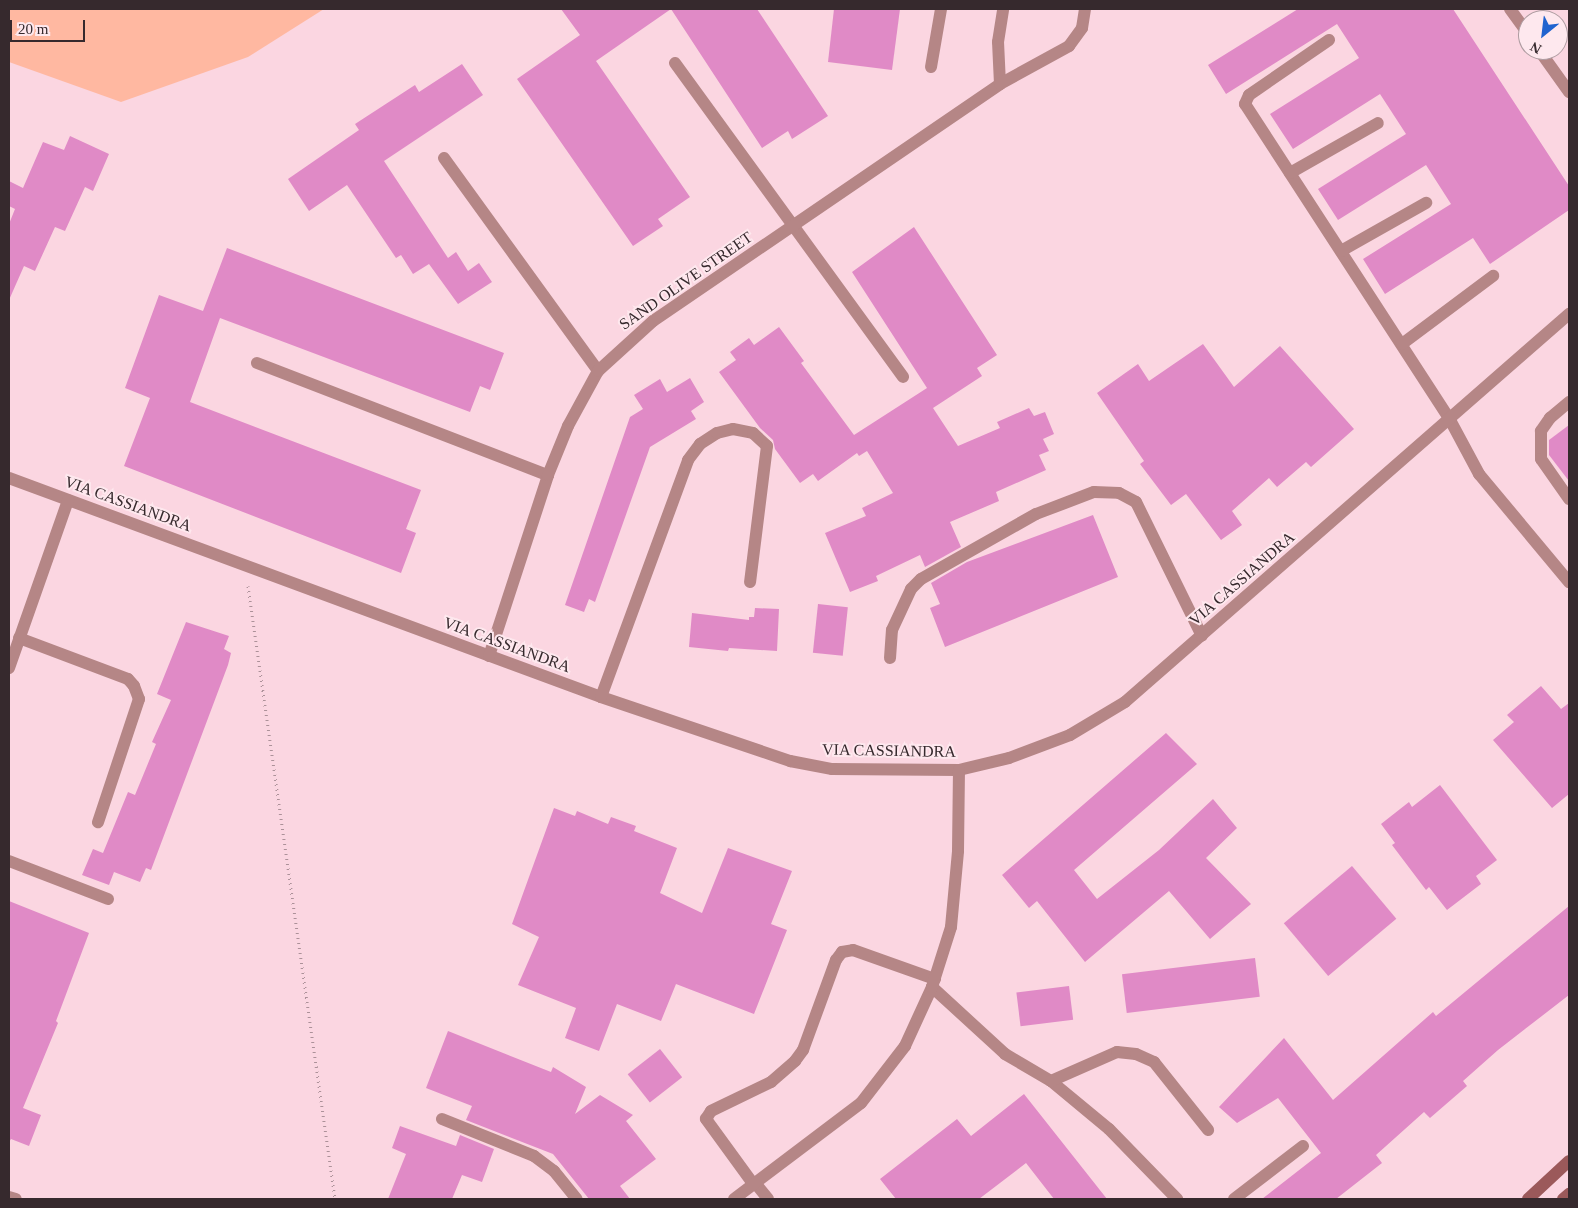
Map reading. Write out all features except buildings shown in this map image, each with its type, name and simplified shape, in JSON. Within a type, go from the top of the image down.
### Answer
[{"type":"street","points":[[932,67],[941,9]]},
{"type":"street","points":[[1000,84],[998,42],[1003,9]]},
{"type":"street","name":"SAND OLIVE STREET","points":[[489,656],[548,476],[568,426],[598,371],[626,342],[653,321],[1000,84],[1069,46],[1082,28],[1085,9]]},
{"type":"street","points":[[1510,9],[1518,20]]},
{"type":"street","points":[[1329,40],[1245,99],[1245,104],[1449,418],[1479,474],[1568,580]]},
{"type":"street","points":[[1547,60],[1569,92]]},
{"type":"street","points":[[675,63],[904,378]]},
{"type":"street","points":[[1290,173],[1378,123]]},
{"type":"street","points":[[444,158],[598,371]]},
{"type":"street","points":[[1341,251],[1426,203]]},
{"type":"street","points":[[1402,344],[1493,276]]},
{"type":"street","name":"VIA CASSIANDRA","points":[[9,478],[601,697],[790,761],[832,769],[959,770],[1009,758],[1070,735],[1125,702],[1569,314]]},
{"type":"street","points":[[257,363],[548,476]]},
{"type":"street","points":[[1569,402],[1550,418],[1541,431],[1541,459],[1569,500]]},
{"type":"street","points":[[601,697],[688,460],[700,444],[717,434],[733,429],[753,433],[767,446],[750,582]]},
{"type":"street","points":[[890,658],[892,630],[911,589],[921,578],[1036,514],[1094,492],[1119,493],[1136,502],[1202,636]]},
{"type":"street","points":[[9,668],[68,500]]},
{"type":"street","points":[[19,638],[128,680],[134,686],[139,699],[98,822]]},
{"type":"street","points":[[734,1199],[861,1103],[905,1046],[934,983],[951,926],[958,851],[959,770]]},
{"type":"street","points":[[9,861],[108,899]]},
{"type":"street","points":[[768,1199],[706,1119],[711,1110],[771,1082],[795,1061],[803,1050],[836,960],[842,952],[853,950],[934,983],[1005,1054],[1051,1081],[1109,1129],[1177,1199]]},
{"type":"street","points":[[1051,1081],[1117,1052],[1136,1054],[1154,1062],[1208,1130]]},
{"type":"street","points":[[442,1119],[534,1156],[554,1171],[577,1199]]},
{"type":"street","points":[[1234,1199],[1303,1146]]},
{"type":"street","points":[[1528,1199],[1550,1181],[1569,1161]]},
{"type":"street","points":[[1563,1199],[1569,1194]]},
{"type":"street","points":[[9,1197],[16,1199]]},
{"type":"path","points":[[245,564],[334,1199]]},
{"type":"shaded area","points":[[9,9],[324,9],[248,57],[121,102],[9,62]]}]
